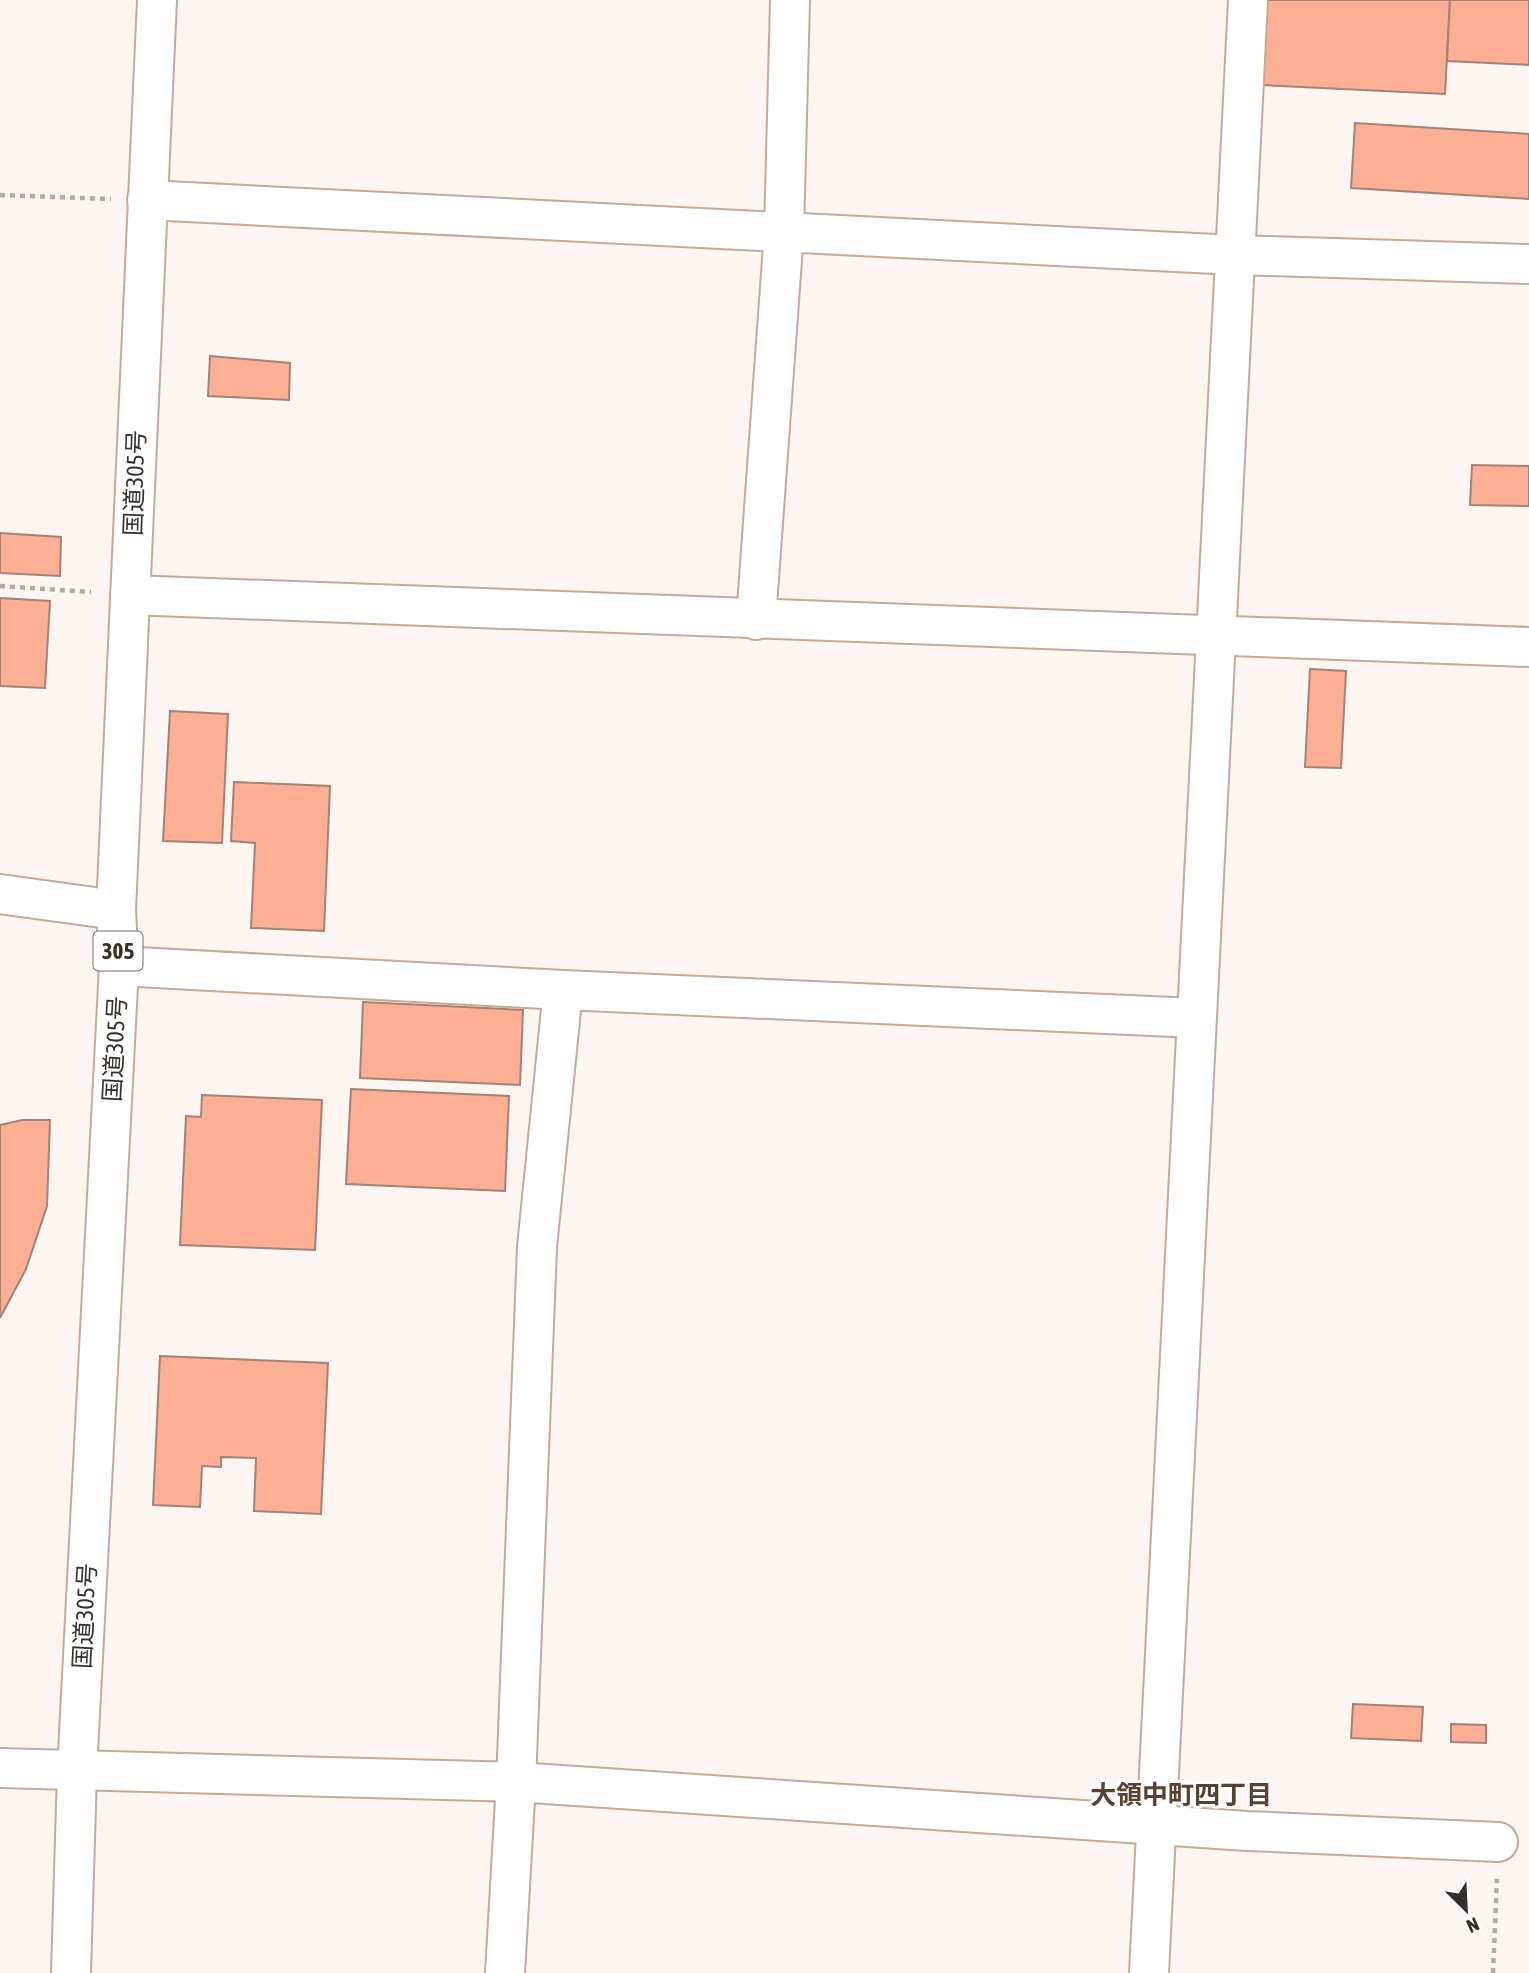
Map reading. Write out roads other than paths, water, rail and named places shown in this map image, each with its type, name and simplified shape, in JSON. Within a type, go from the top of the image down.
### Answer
[{"type":"main road","name":"国道305号","points":[[71,1973],[77,1772],[119,966],[116,910],[158,0]]},
{"type":"main road","points":[[756,620],[784,232],[790,0]]},
{"type":"main road","points":[[1149,1973],[1248,0]]},
{"type":"main road","points":[[147,200],[1235,255],[1529,264]]},
{"type":"main road","points":[[130,595],[1529,647]]},
{"type":"main road","points":[[0,894],[116,910]]},
{"type":"main road","points":[[119,966],[563,990],[1196,1018]]},
{"type":"main road","points":[[505,1973],[516,1782],[537,1247],[563,990]]},
{"type":"main road","points":[[0,1768],[516,1782],[1247,1831],[1498,1842]]},
{"type":"district","name":"大領中町四丁目","points":[[1181,1795]]}]
